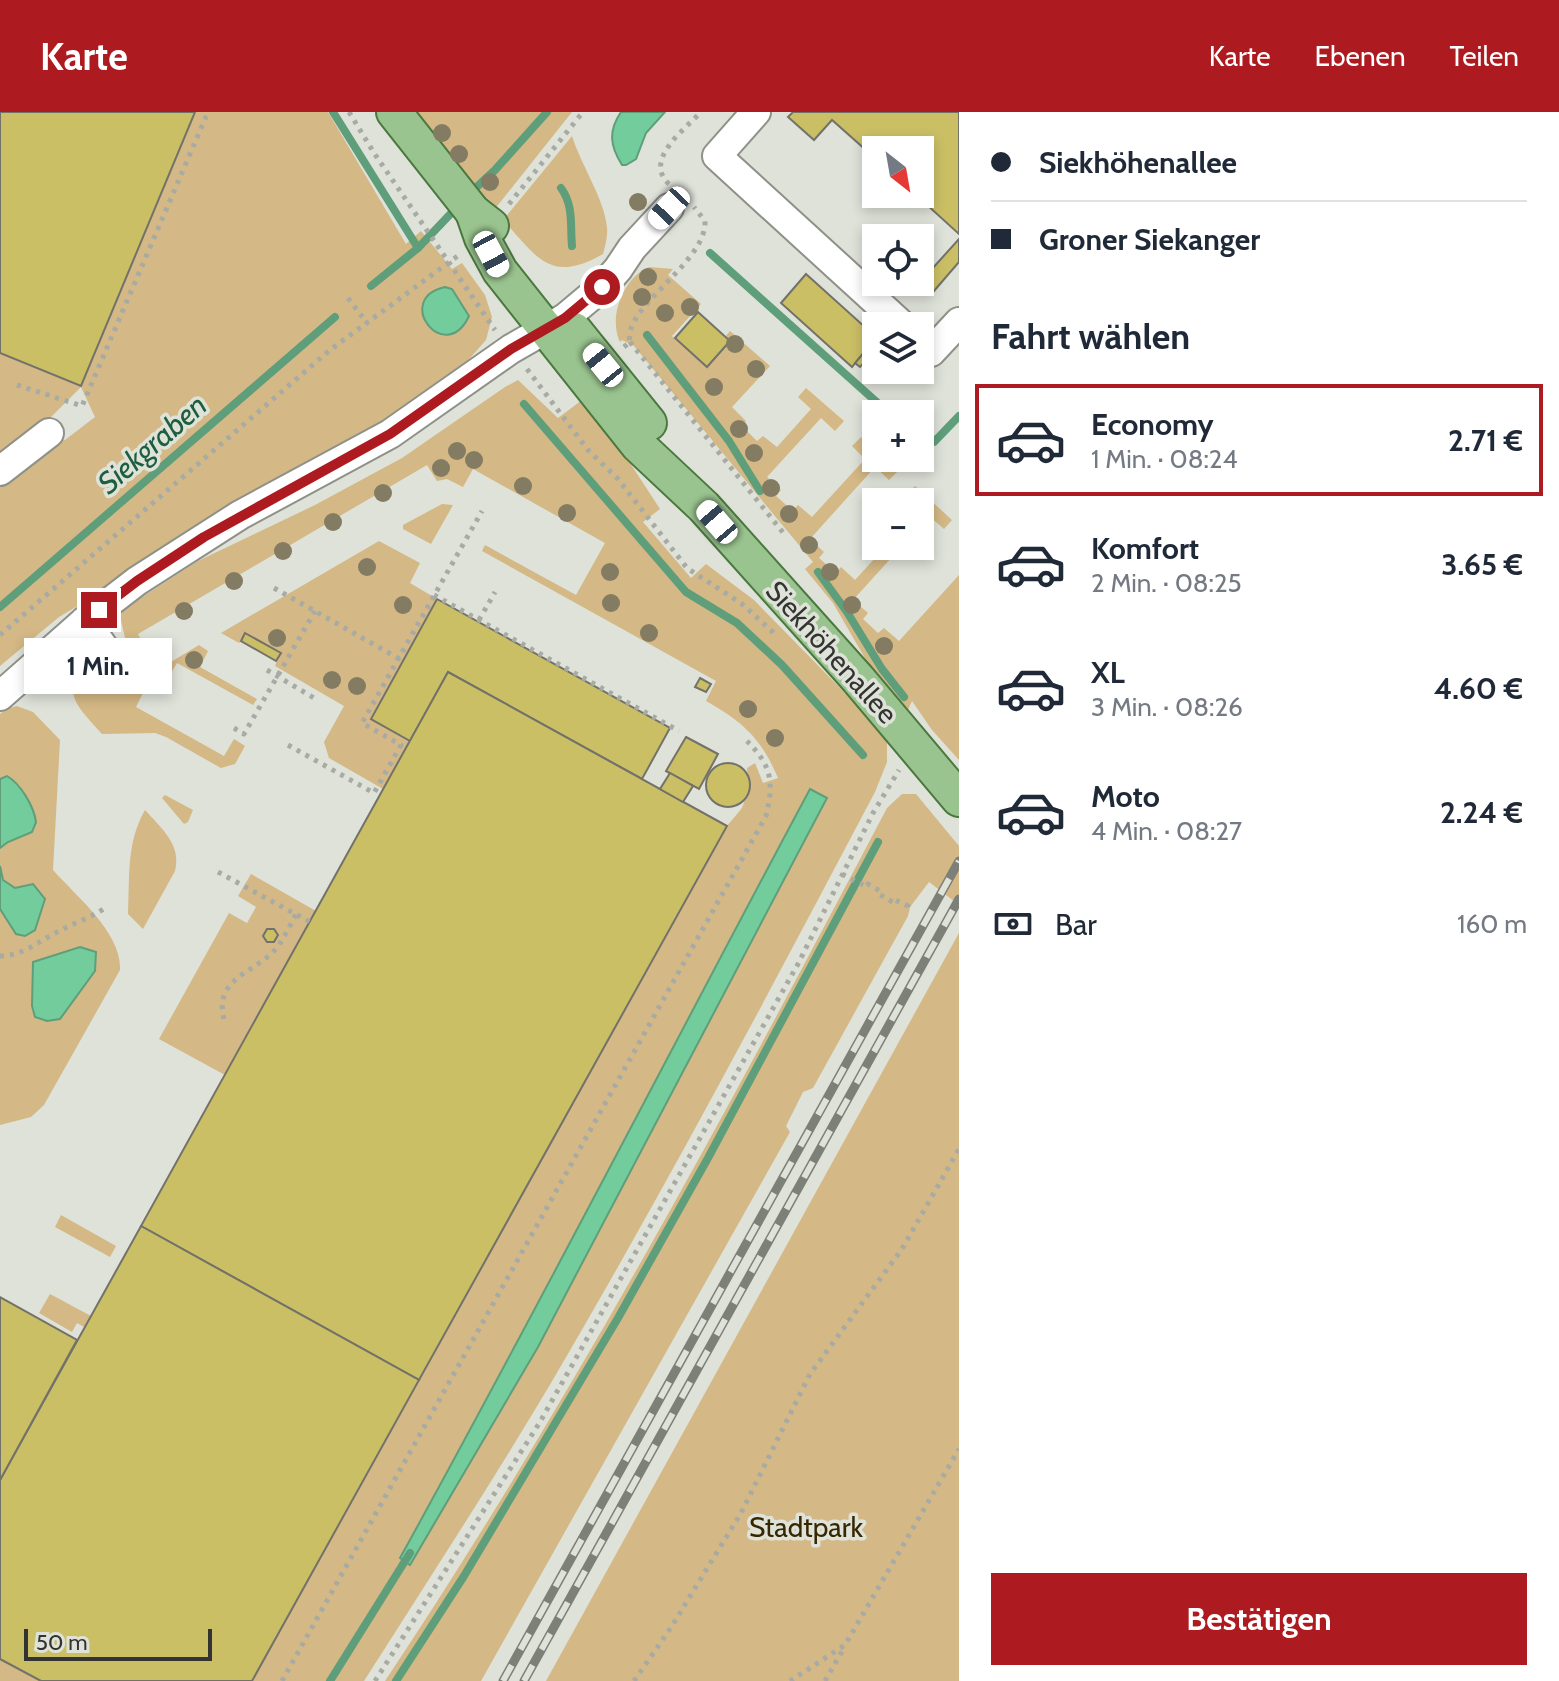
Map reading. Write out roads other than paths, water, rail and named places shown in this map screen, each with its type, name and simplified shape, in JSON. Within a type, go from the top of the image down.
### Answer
[{"type":"main road","name":"Siekhöhenallee","points":[[394,112],[482,225],[500,271],[603,365],[659,434],[704,507]]},
{"type":"main road","name":"Siekhöhenallee","points":[[555,324],[638,445],[704,507],[858,679],[959,799]]},
{"type":"street","points":[[756,112],[717,156],[888,312]]},
{"type":"street","points":[[0,696],[85,621],[137,581],[204,537],[390,434],[511,349],[555,324],[602,287],[632,248],[677,200]]},
{"type":"street","points":[[934,349],[959,322]]},
{"type":"street","points":[[0,471],[49,433]]},
{"type":"street","points":[[85,621],[112,659],[133,672]]},
{"type":"waterway","points":[[333,112],[418,248]]},
{"type":"waterway","name":"Siekgraben","points":[[468,195],[547,112]]},
{"type":"waterway","points":[[561,188],[570,209],[572,246]]},
{"type":"waterway","name":"Siekgraben","points":[[371,286],[418,248],[459,205]]},
{"type":"waterway","points":[[710,253],[874,400]]},
{"type":"waterway","name":"Siekgraben","points":[[0,607],[335,317]]},
{"type":"waterway","points":[[647,335],[729,441],[760,491]]},
{"type":"waterway","points":[[524,404],[686,592],[737,623],[782,665],[863,755]]},
{"type":"waterway","points":[[934,442],[959,416]]},
{"type":"waterway","points":[[818,572],[904,697]]},
{"type":"waterway","points":[[396,1681],[464,1576],[618,1318],[878,842]]},
{"type":"waterway","points":[[330,1681],[410,1553]]},
{"type":"railway","points":[[503,1681],[959,861]]},
{"type":"railway","points":[[524,1681],[959,899]]},
{"type":"park label","name":"Stadtpark","points":[[806,1527]]}]
